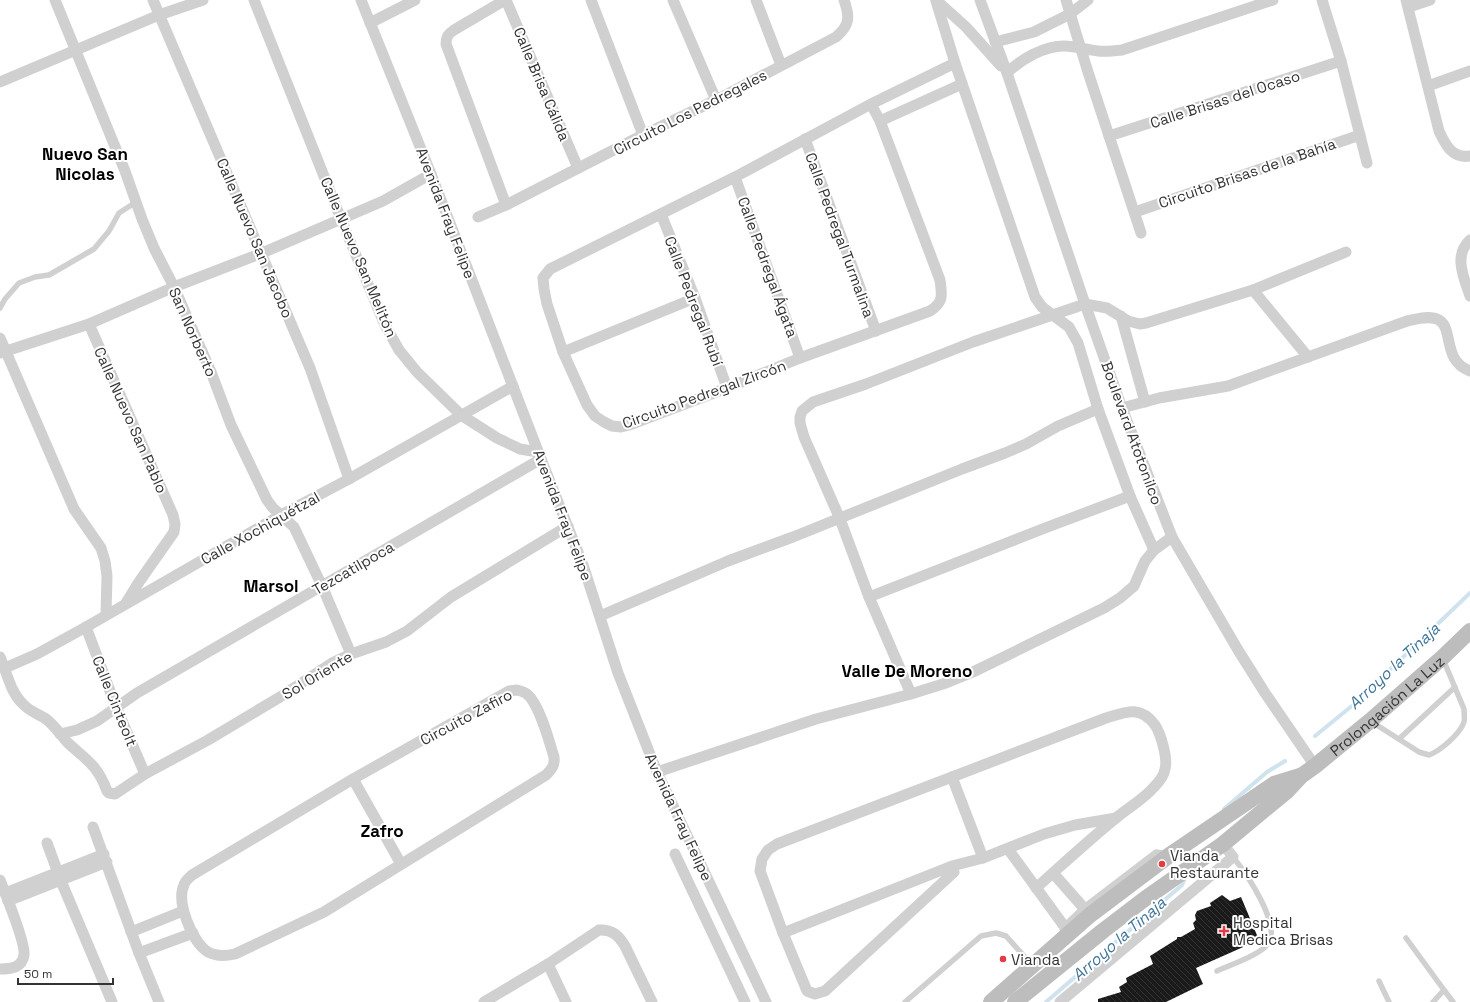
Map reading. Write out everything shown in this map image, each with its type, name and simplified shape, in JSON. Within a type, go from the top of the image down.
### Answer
[{"type":"main road","name":"Prolongación La Luz","points":[[1015,1002],[1110,926],[1223,844],[1287,791],[1301,776],[1370,721],[1443,658],[1470,632]]},
{"type":"main road","name":"Prolongación La Luz","points":[[991,1002],[1033,966],[1066,930],[1087,911],[1274,784],[1301,776]]},
{"type":"street","name":"San Norberto","points":[[55,0],[125,171],[154,248],[174,287],[248,461],[267,500],[294,527],[322,586],[351,654]]},
{"type":"street","name":"Calle Nuevo San Jacobo","points":[[153,0],[310,368],[349,479]]},
{"type":"street","points":[[0,82],[159,15],[203,0]]},
{"type":"street","name":"Calle Nuevo San Melitón","points":[[254,0],[384,323],[399,350],[417,372],[461,415],[482,429],[508,443],[539,456]]},
{"type":"street","name":"Avenida Fray Felipe","points":[[361,0],[514,386],[539,456],[584,565],[618,673],[657,772],[766,1002]]},
{"type":"street","points":[[370,23],[415,0]]},
{"type":"street","points":[[506,0],[449,33],[446,38],[446,44],[506,205]]},
{"type":"street","name":"Calle Brisa Cálida","points":[[506,0],[578,168]]},
{"type":"street","points":[[591,0],[643,135]]},
{"type":"street","points":[[673,0],[716,100]]},
{"type":"street","points":[[756,0],[781,65]]},
{"type":"street","name":"Circuito Los Pedregales","points":[[478,217],[506,205],[643,135],[716,100],[836,37],[843,31],[847,24],[848,18],[844,0]]},
{"type":"street","points":[[936,0],[954,63],[1035,297],[1042,308],[1069,327],[1078,343],[1098,409],[1130,496],[1154,550]]},
{"type":"street","name":"Boulevard Atotonilco","points":[[936,0],[966,27],[1007,73]]},
{"type":"street","name":"Boulevard Atotonilco","points":[[980,0],[1007,73],[1085,304],[1122,408],[1172,537],[1242,656],[1315,766]]},
{"type":"street","points":[[1066,0],[1141,233]]},
{"type":"street","points":[[995,42],[1034,32],[1070,14],[1088,0]]},
{"type":"street","points":[[1007,73],[1021,61],[1048,49],[1064,46],[1082,47],[1108,52],[1122,50],[1272,0]]},
{"type":"street","points":[[1322,0],[1341,61],[1367,163]]},
{"type":"street","points":[[1430,0],[1407,4],[1439,131],[1444,143],[1450,150],[1458,155],[1470,156]]},
{"type":"street","name":"Calle Brisas del Ocaso","points":[[1109,136],[1341,61]]},
{"type":"street","name":"Circuito Pedregal Zircón","points":[[872,104],[880,121],[940,280],[942,293],[937,306],[930,311],[800,358],[727,388],[629,425],[620,427],[612,426],[595,416],[587,405],[563,352],[548,304],[543,278],[550,269],[735,177],[872,104],[954,63]]},
{"type":"street","points":[[1428,86],[1470,71]]},
{"type":"street","points":[[880,121],[962,84]]},
{"type":"street","name":"Circuito Brisas de la Bahía","points":[[1135,212],[1360,134]]},
{"type":"street","name":"Calle Pedregal Turmalina","points":[[805,139],[876,331]]},
{"type":"street","points":[[3,352],[89,324],[174,287],[262,253],[403,191],[431,174]]},
{"type":"street","name":"Calle Pedregal Ágata","points":[[735,177],[800,358]]},
{"type":"street","name":"Calle Pedregal Rubí","points":[[661,214],[695,298],[727,388]]},
{"type":"street","points":[[1470,240],[1461,254],[1461,264],[1470,296]]},
{"type":"street","points":[[911,694],[869,597],[840,518],[804,437],[800,423],[800,416],[806,406],[813,402],[866,384],[973,342],[1085,304],[1107,308],[1134,322],[1146,324],[1253,290],[1346,252]]},
{"type":"street","points":[[1253,290],[1308,357]]},
{"type":"street","points":[[563,352],[695,298]]},
{"type":"street","points":[[1121,316],[1145,402]]},
{"type":"street","points":[[1122,408],[1159,398],[1228,386],[1407,321],[1433,318],[1439,320],[1444,326],[1455,362],[1462,368],[1470,371]]},
{"type":"street","name":"Calle Nuevo San Pablo","points":[[89,324],[173,515],[175,524],[174,532],[125,605]]},
{"type":"street","points":[[0,338],[3,352],[74,509],[101,548],[107,576],[106,615]]},
{"type":"street","name":"Calle Xochiquétzal","points":[[5,668],[37,654],[86,627],[281,515],[349,479],[514,386]]},
{"type":"street","points":[[600,616],[728,560],[1005,453],[1026,444],[1058,426],[1098,409]]},
{"type":"street","name":"Tezcatilpoca","points":[[60,734],[77,730],[106,716],[116,707],[144,689],[322,586],[539,456]]},
{"type":"street","points":[[869,597],[1130,496]]},
{"type":"street","name":"Sol Oriente","points":[[60,734],[93,765],[100,774],[109,793],[115,794],[145,774],[215,736],[280,697],[332,663],[351,654],[386,642],[407,631],[451,597],[568,526]]},
{"type":"street","points":[[657,772],[816,719],[911,694],[946,683],[973,672],[1104,608],[1120,598],[1134,586],[1146,561],[1154,550],[1172,537]]},
{"type":"street","name":"Calle Cinteolt","points":[[86,627],[116,707],[145,774]]},
{"type":"street","points":[[0,657],[14,692],[20,701],[29,709],[45,719],[60,734]]},
{"type":"street","name":"Circuito Zafiro","points":[[517,690],[524,692],[536,706],[554,757],[552,769],[538,782],[401,864],[380,879],[324,912],[235,954],[222,956],[207,951],[200,945],[183,911],[182,898],[184,883],[202,868],[353,779],[509,691],[517,690]]},
{"type":"street","points":[[952,866],[954,872],[825,991],[815,994],[807,991],[783,934],[760,871],[762,859],[768,850],[777,844],[1106,718],[1129,712],[1142,713],[1150,719],[1156,728],[1164,752],[1166,761],[1165,769],[1160,781],[1154,788],[1116,818],[1036,888]]},
{"type":"street","points":[[952,777],[983,858]]},
{"type":"street","points":[[353,779],[401,864]]},
{"type":"street","points":[[783,934],[952,866],[983,858],[1044,834],[1075,825],[1116,818]]},
{"type":"street","points":[[93,827],[131,932],[159,1002]]},
{"type":"street","points":[[47,843],[59,876],[112,1002]]},
{"type":"street","points":[[1060,1002],[1233,857],[1223,844]]},
{"type":"street","points":[[1008,849],[1066,930]]},
{"type":"street","name":"Avenida Fray Felipe","points":[[675,854],[744,1002]]},
{"type":"street","points":[[7,897],[105,858]]},
{"type":"street","points":[[1053,873],[1087,911]]},
{"type":"street","points":[[0,880],[20,934],[24,955],[21,963],[16,967],[11,969],[0,969]]},
{"type":"street","points":[[131,932],[183,911]]},
{"type":"street","points":[[484,1002],[548,964],[599,930],[607,929],[614,932],[625,946],[652,1002]]},
{"type":"street","points":[[139,953],[193,933]]},
{"type":"street","points":[[548,964],[566,1002]]},
{"type":"lane","points":[[0,308],[5,299],[19,283],[36,277],[49,275],[94,249],[109,231],[119,213],[136,202]]},
{"type":"lane","points":[[1370,721],[1419,752],[1430,755],[1436,752],[1460,730],[1464,723],[1464,709],[1443,658]]},
{"type":"lane","points":[[1399,739],[1455,686]]},
{"type":"lane","points":[[1217,971],[1265,948],[1272,939],[1269,919],[1258,895],[1244,871],[1233,857]]},
{"type":"lane","points":[[905,1002],[981,936],[996,933],[1006,936],[1033,966]]},
{"type":"lane","points":[[1406,938],[1453,1002]]},
{"type":"lane","points":[[1379,981],[1390,1002]]},
{"type":"lane","points":[[1433,1002],[1444,990]]},
{"type":"building","points":[[1222,895],[1230,901],[1241,897],[1259,940],[1196,968],[1203,984],[1166,1002],[1098,1002],[1098,999],[1121,992],[1119,987],[1127,982],[1126,978],[1153,964],[1150,956],[1177,939],[1177,937],[1181,937],[1195,929],[1193,923],[1196,920],[1195,915],[1197,911],[1211,906],[1210,903]]},
{"type":"waterway","name":"Arroyo la Tinaja","points":[[1315,736],[1353,705],[1470,593]]},
{"type":"waterway","name":"Arroyo la Tinaja","points":[[1224,809],[1267,772],[1285,761]]},
{"type":"waterway","name":"Arroyo la Tinaja","points":[[1046,1002],[1182,885],[1185,878]]},
{"type":"place","name":"Vianda Restaurante","points":[[1162,864]]},
{"type":"place","name":"Hospital Medica Brisas","points":[[1224,931]]},
{"type":"place","name":"Vianda","points":[[1003,959]]},
{"type":"district","name":"Nuevo San Nicolas","points":[[85,164]]},
{"type":"district","name":"Marsol","points":[[271,586]]},
{"type":"district","name":"Valle De Moreno","points":[[907,671]]},
{"type":"district","name":"Zafro","points":[[382,831]]}]
